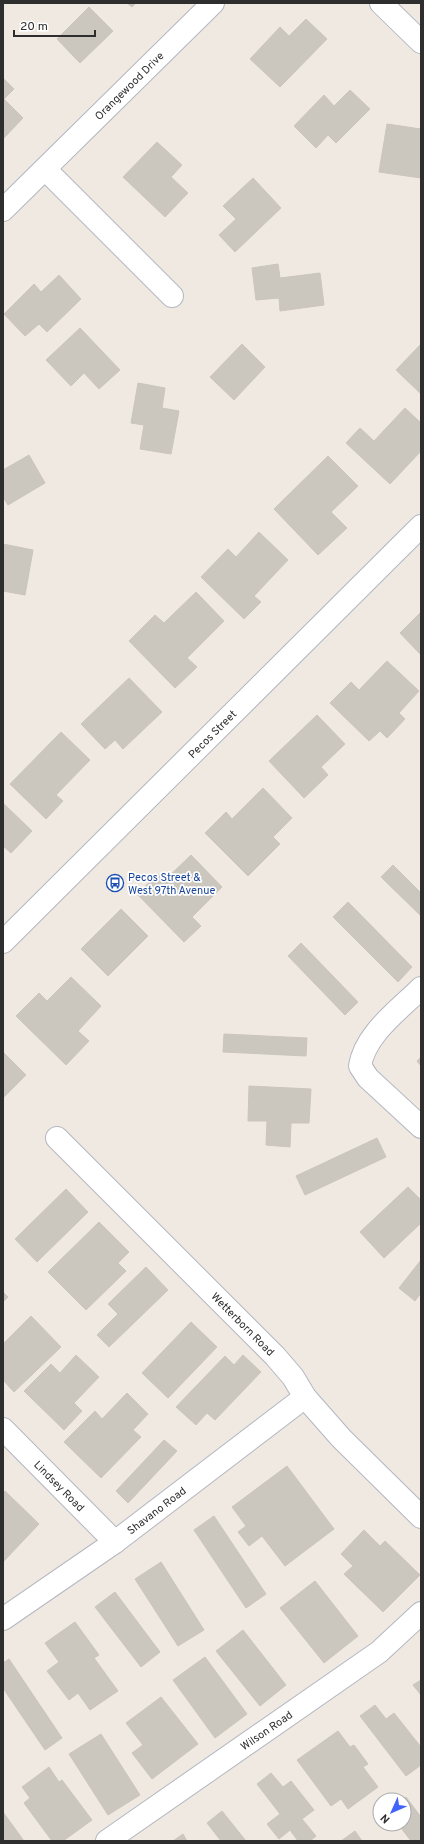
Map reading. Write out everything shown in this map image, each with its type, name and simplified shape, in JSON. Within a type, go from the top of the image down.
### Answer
[{"type":"street","name":"Orangewood Drive","points":[[3,210],[212,3]]},
{"type":"street","points":[[381,3],[421,42]]},
{"type":"street","points":[[45,168],[172,296]]},
{"type":"street","name":"Pecos Street","points":[[3,942],[421,526]]},
{"type":"street","points":[[421,988],[374,1035],[362,1056],[360,1066],[368,1078],[421,1127]]},
{"type":"street","name":"Wetterborn Road","points":[[57,1138],[275,1356],[294,1377],[305,1397],[341,1438],[421,1517]]},
{"type":"street","name":"Shavano Road","points":[[3,1619],[115,1542],[305,1397]]},
{"type":"street","name":"Lindsey Road","points":[[3,1429],[115,1542]]},
{"type":"street","name":"Wilson Road","points":[[107,1841],[379,1652],[421,1613]]},
{"type":"building","points":[[127,3],[136,3],[132,7]]},
{"type":"building","points":[[89,7],[113,31],[80,63],[57,39]]},
{"type":"building","points":[[306,19],[327,39],[280,87],[250,59],[280,27],[289,36]]},
{"type":"building","points":[[3,78],[14,89],[4,99],[23,118],[3,139]]},
{"type":"building","points":[[350,90],[370,109],[336,143],[328,135],[316,148],[294,126],[324,95],[334,106]]},
{"type":"building","points":[[387,124],[421,129],[421,178],[379,172]]},
{"type":"building","points":[[157,142],[182,165],[171,177],[188,193],[165,217],[123,177]]},
{"type":"building","points":[[253,178],[281,208],[235,252],[219,235],[236,219],[223,206]]},
{"type":"building","points":[[278,264],[280,278],[320,273],[324,305],[280,311],[279,298],[256,300],[252,268]]},
{"type":"building","points":[[59,275],[81,299],[47,332],[39,324],[25,336],[4,314],[34,284],[41,292]]},
{"type":"building","points":[[80,328],[120,370],[99,389],[84,373],[71,386],[46,360]]},
{"type":"building","points":[[242,344],[265,367],[234,400],[210,377]]},
{"type":"building","points":[[421,344],[421,394],[396,370]]},
{"type":"building","points":[[138,383],[165,388],[162,408],[179,411],[171,454],[140,449],[144,425],[131,423]]},
{"type":"building","points":[[405,408],[421,423],[421,451],[390,484],[346,443],[360,428],[374,441]]},
{"type":"building","points":[[29,455],[45,483],[8,505],[3,497],[3,470]]},
{"type":"building","points":[[328,456],[358,486],[331,512],[347,528],[318,555],[274,509]]},
{"type":"building","points":[[259,532],[288,560],[254,596],[261,602],[244,619],[201,577],[228,549],[236,557]]},
{"type":"building","points":[[3,544],[33,550],[25,595],[3,591]]},
{"type":"building","points":[[196,592],[224,621],[187,658],[197,667],[175,688],[129,641],[155,615],[164,623]]},
{"type":"building","points":[[420,613],[421,614],[421,655],[400,633]]},
{"type":"building","points":[[387,661],[419,691],[399,713],[405,719],[387,738],[380,731],[369,741],[330,703],[351,682],[359,690]]},
{"type":"building","points":[[129,678],[162,712],[123,749],[115,740],[105,749],[81,724]]},
{"type":"building","points":[[317,715],[345,744],[321,767],[328,775],[304,798],[269,761]]},
{"type":"building","points":[[61,732],[90,760],[56,795],[63,801],[46,819],[10,784]]},
{"type":"building","points":[[263,788],[292,818],[273,837],[280,844],[248,876],[205,833],[226,812],[232,819]]},
{"type":"building","points":[[3,803],[32,831],[11,853],[3,846]]},
{"type":"building","points":[[191,855],[222,887],[192,917],[201,926],[184,942],[137,894],[158,874],[164,881]]},
{"type":"building","points":[[393,865],[421,893],[421,916],[381,877]]},
{"type":"building","points":[[348,902],[412,967],[398,982],[333,917]]},
{"type":"building","points":[[121,909],[148,936],[108,976],[81,949]]},
{"type":"building","points":[[301,943],[358,1002],[345,1015],[288,956]]},
{"type":"building","points":[[71,977],[101,1006],[78,1031],[89,1041],[66,1065],[16,1016],[39,993],[47,1001]]},
{"type":"building","points":[[224,1034],[307,1038],[306,1056],[223,1052]]},
{"type":"building","points":[[3,1052],[26,1075],[3,1098]]},
{"type":"building","points":[[421,1057],[421,1066],[417,1061]]},
{"type":"building","points":[[249,1086],[311,1089],[309,1123],[291,1123],[290,1147],[266,1145],[267,1121],[248,1121]]},
{"type":"building","points":[[377,1138],[386,1157],[305,1195],[296,1176]]},
{"type":"building","points":[[408,1187],[421,1200],[421,1223],[384,1258],[360,1232]]},
{"type":"building","points":[[66,1189],[88,1212],[37,1262],[15,1239]]},
{"type":"building","points":[[99,1222],[129,1252],[118,1263],[126,1271],[86,1310],[48,1272]]},
{"type":"building","points":[[421,1260],[421,1293],[415,1301],[399,1288]]},
{"type":"building","points":[[146,1267],[168,1290],[109,1347],[97,1335],[118,1314],[108,1304]]},
{"type":"building","points":[[3,1292],[8,1297],[3,1302]]},
{"type":"building","points":[[31,1316],[61,1347],[14,1392],[3,1380],[3,1344]]},
{"type":"building","points":[[191,1322],[217,1347],[168,1398],[142,1373]]},
{"type":"building","points":[[76,1355],[99,1377],[74,1403],[82,1411],[64,1430],[24,1391],[51,1364],[60,1373]]},
{"type":"building","points":[[243,1355],[261,1372],[215,1420],[207,1413],[196,1425],[176,1407],[225,1356],[234,1365]]},
{"type":"building","points":[[127,1393],[148,1414],[133,1430],[141,1437],[101,1478],[64,1442],[95,1411],[102,1419]]},
{"type":"building","points":[[164,1440],[177,1451],[128,1503],[116,1491]]},
{"type":"building","points":[[287,1466],[334,1529],[285,1566],[262,1536],[249,1546],[238,1532],[246,1526],[232,1507]]},
{"type":"building","points":[[5,1491],[39,1524],[3,1562],[3,1494]]},
{"type":"building","points":[[214,1516],[266,1594],[246,1608],[194,1530]]},
{"type":"building","points":[[364,1530],[380,1546],[385,1541],[420,1575],[383,1612],[344,1574],[353,1566],[341,1554]]},
{"type":"building","points":[[161,1562],[204,1630],[178,1646],[135,1579]]},
{"type":"building","points":[[315,1581],[358,1636],[324,1663],[280,1608]]},
{"type":"building","points":[[115,1592],[160,1652],[141,1667],[95,1607]]},
{"type":"building","points":[[75,1622],[99,1655],[94,1658],[118,1691],[90,1710],[78,1693],[69,1700],[47,1671],[59,1662],[45,1643]]},
{"type":"building","points":[[243,1630],[286,1685],[260,1706],[216,1651]]},
{"type":"building","points":[[205,1657],[247,1714],[215,1738],[173,1680]]},
{"type":"building","points":[[9,1659],[62,1738],[45,1750],[3,1688],[3,1663]]},
{"type":"building","points":[[421,1680],[421,1695],[413,1685]]},
{"type":"building","points":[[161,1697],[198,1744],[152,1779],[132,1753],[143,1745],[126,1723]]},
{"type":"building","points":[[375,1705],[386,1719],[394,1713],[421,1747],[421,1765],[406,1776],[360,1716]]},
{"type":"building","points":[[338,1731],[350,1747],[354,1745],[368,1764],[363,1767],[378,1787],[348,1809],[341,1799],[331,1806],[297,1760]]},
{"type":"building","points":[[101,1734],[140,1795],[108,1815],[69,1754]]},
{"type":"building","points":[[49,1767],[59,1782],[62,1780],[92,1820],[63,1841],[52,1841],[24,1803],[30,1798],[22,1787]]},
{"type":"building","points":[[271,1773],[283,1787],[291,1781],[314,1810],[302,1819],[316,1836],[310,1841],[298,1841],[290,1830],[279,1839],[267,1824],[280,1814],[257,1784]]},
{"type":"building","points":[[412,1805],[421,1817],[421,1841],[411,1841],[404,1832],[412,1832]]},
{"type":"building","points":[[222,1811],[246,1841],[221,1841],[207,1823]]},
{"type":"building","points":[[3,1812],[24,1841],[3,1841]]},
{"type":"building","points":[[355,1831],[362,1841],[341,1841]]},
{"type":"building","points":[[183,1834],[187,1841],[173,1841]]},
{"type":"place","name":"Pecos Street & West 97th Avenue","points":[[115,883]]}]
